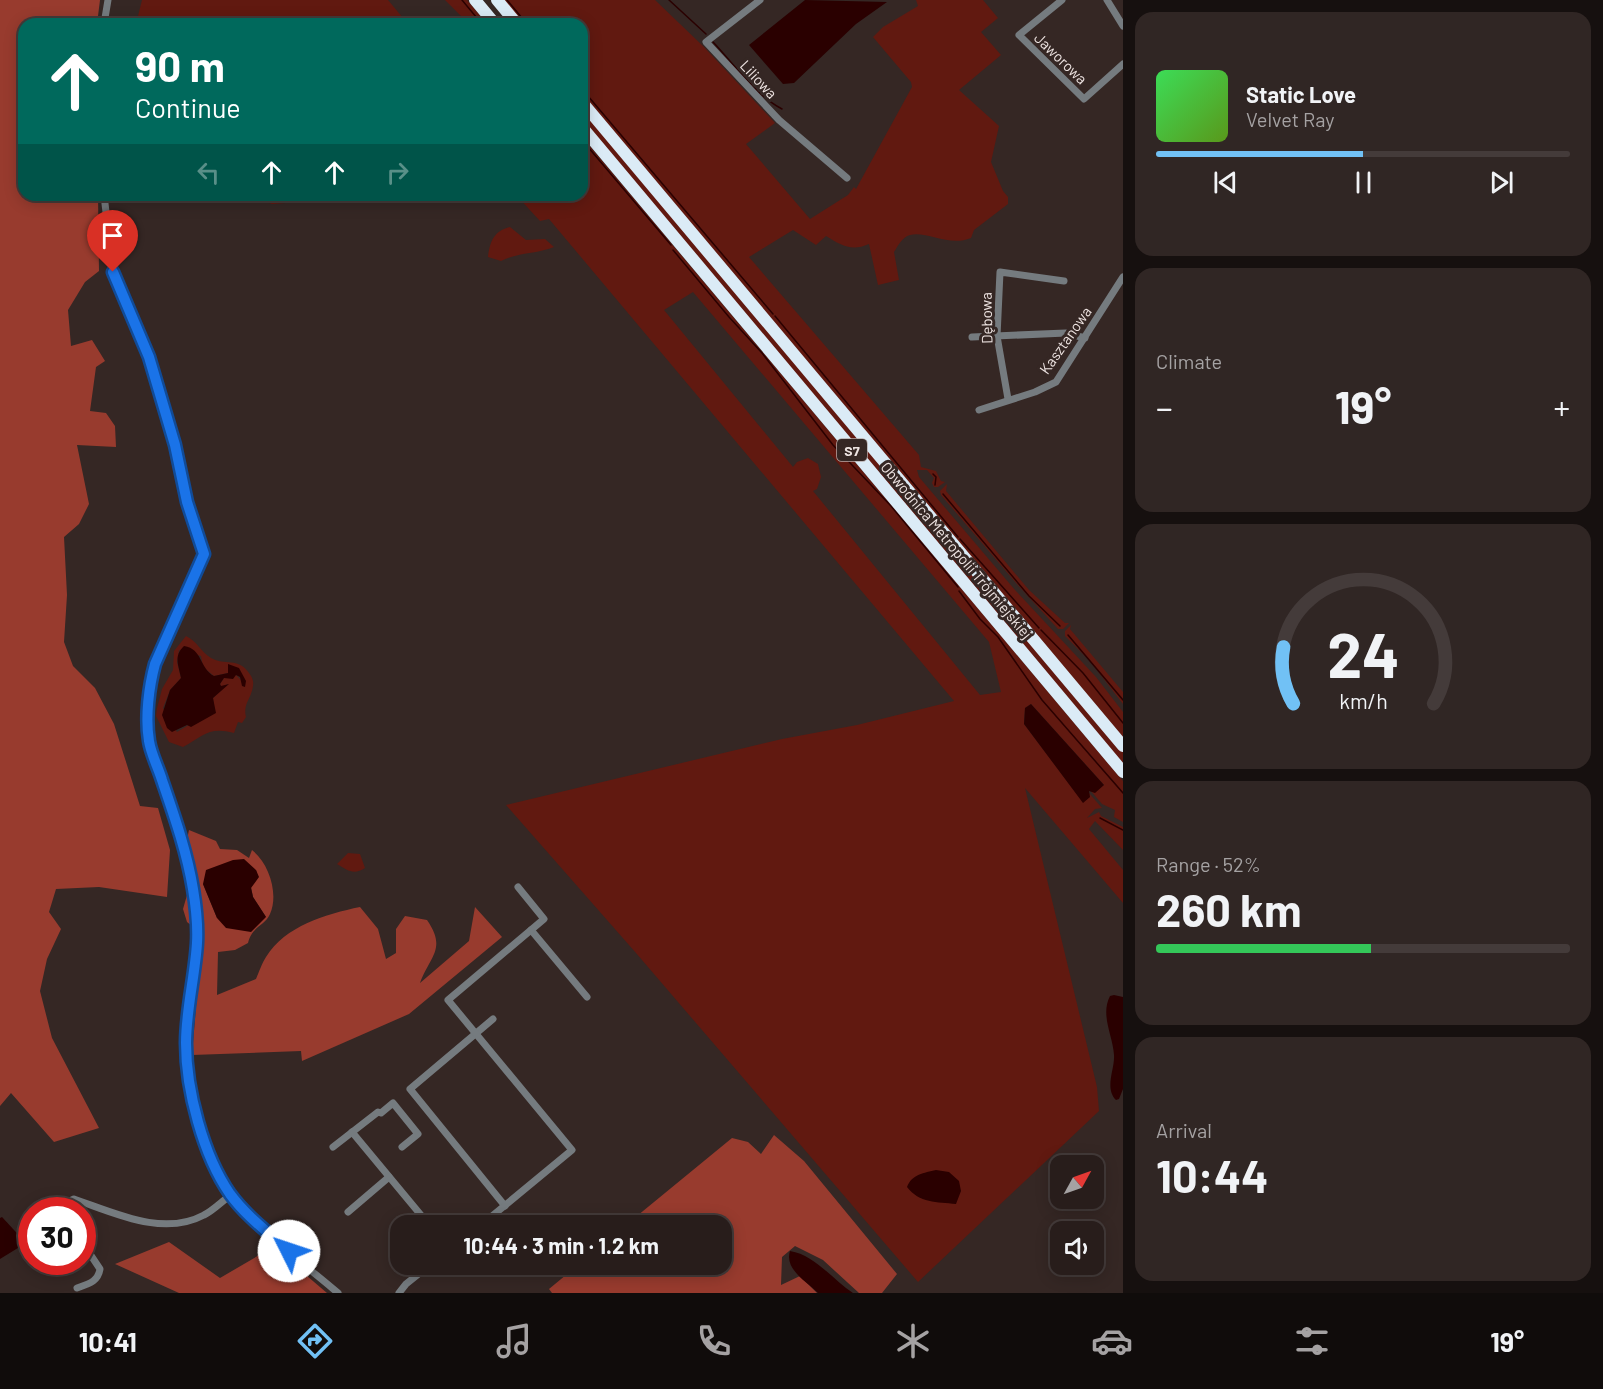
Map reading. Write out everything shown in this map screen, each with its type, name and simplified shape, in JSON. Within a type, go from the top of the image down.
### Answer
[{"type":"highway","points":[[475,0],[490,18]]},
{"type":"highway","points":[[497,0],[512,18]]},
{"type":"highway","name":"Obwodnica Metropolii Trójmiejskiej","points":[[588,109],[1123,746]]},
{"type":"highway","name":"Obwodnica Metropolii Trójmiejskiej","points":[[588,134],[1123,772]]},
{"type":"street","points":[[105,18],[108,0]]},
{"type":"street","name":"Liliowa","points":[[760,0],[706,42],[779,120],[848,178]]},
{"type":"street","name":"Jaworowa","points":[[1062,0],[1019,35],[1084,99],[1123,64]]},
{"type":"street","points":[[1107,0],[1123,26]]},
{"type":"street","points":[[105,201],[113,272],[149,357],[175,445],[187,502],[204,554],[150,680],[149,740],[178,828],[193,886],[197,942],[186,1041],[187,1068],[196,1111],[209,1154],[231,1195],[256,1222],[338,1293]]},
{"type":"street","name":"Dębowa","points":[[1008,399],[997,336],[1000,272],[1064,281]]},
{"type":"street","name":"Kasztanowa","points":[[979,410],[1035,392],[1056,382],[1123,277]]},
{"type":"street","points":[[972,337],[1066,333],[1085,338]]},
{"type":"street","points":[[494,1215],[572,1150],[448,1000],[544,919],[518,887]]},
{"type":"street","points":[[531,930],[587,997]]},
{"type":"street","points":[[493,1019],[410,1089],[505,1206]]},
{"type":"street","points":[[333,1148],[393,1103],[418,1134],[402,1147]]},
{"type":"street","points":[[352,1132],[421,1215]]},
{"type":"street","points":[[348,1212],[389,1177]]},
{"type":"street","points":[[96,1206],[142,1221],[176,1224],[204,1215],[231,1195]]},
{"type":"street","points":[[77,1288],[94,1282],[100,1269],[96,1263]]},
{"type":"street","points":[[399,1293],[419,1275]]},
{"type":"shaded area","points":[[0,0],[100,0],[98,18],[18,18],[18,201],[98,201],[99,271],[85,282],[68,310],[71,346],[92,340],[105,361],[96,367],[90,411],[106,413],[115,426],[116,447],[77,445],[89,504],[79,524],[64,537],[67,595],[64,642],[73,666],[95,688],[114,724],[140,806],[158,808],[170,850],[167,897],[99,887],[56,889],[49,912],[61,929],[47,959],[40,991],[52,1038],[99,1128],[54,1142],[11,1093],[0,1106]]},
{"type":"shaded area","points":[[142,0],[388,0],[403,18],[138,18]]},
{"type":"shaded area","points":[[445,0],[467,0],[482,18],[461,18]]},
{"type":"shaded area","points":[[502,0],[655,0],[704,47],[775,123],[746,144],[810,219],[848,195],[854,187],[856,189],[912,87],[911,82],[873,37],[883,27],[918,6],[916,0],[983,0],[998,18],[981,32],[1001,55],[959,90],[999,126],[991,162],[1003,191],[1008,197],[1008,204],[974,230],[971,238],[955,241],[917,234],[907,236],[894,252],[899,280],[878,285],[869,244],[851,247],[841,245],[826,236],[816,245],[793,230],[749,257],[919,455],[921,467],[936,471],[941,481],[945,482],[934,487],[932,483],[934,478],[927,470],[917,470],[919,477],[1015,590],[1096,677],[1123,712],[1123,738],[588,102],[588,18],[517,18]]},
{"type":"shaded area","points":[[805,0],[887,2],[856,24],[794,83],[783,84],[749,45]]},
{"type":"shaded area","points":[[588,115],[1123,752],[1123,767],[588,130]]},
{"type":"shaded area","points":[[588,144],[1123,781],[1123,822],[1114,817],[1115,810],[1102,804],[1090,790],[1104,785],[1031,704],[1025,708],[1024,724],[1083,802],[1090,797],[1088,792],[1102,808],[1095,809],[1087,818],[1099,812],[1101,816],[1123,827],[1123,850],[1095,821],[1089,829],[1123,870],[1123,903],[1025,788],[1097,1087],[1099,1111],[918,1282],[506,805],[782,739],[857,725],[954,701],[549,219],[540,221],[522,201],[588,201]],"holes":[[[693,292],[989,642],[1001,692],[980,695],[813,491],[817,489],[821,477],[818,464],[808,458],[797,462],[793,467],[664,310]]]},
{"type":"shaded area","points":[[264,201],[299,201],[298,202],[272,204]]},
{"type":"shaded area","points":[[510,227],[526,240],[545,239],[554,247],[501,261],[488,257],[494,238],[500,231]]},
{"type":"shaded area","points":[[947,484],[946,491],[1029,590],[1065,623],[1069,623],[1063,629],[1058,629],[1017,584],[941,495],[940,491]]},
{"type":"shaded area","points":[[1071,625],[1070,629],[1123,692],[1123,704],[1090,661],[1065,636],[1065,631]]},
{"type":"shaded area","points":[[186,636],[211,658],[236,663],[249,673],[253,684],[246,708],[246,717],[242,723],[238,722],[234,733],[212,731],[183,747],[169,742],[156,716],[162,689],[173,670],[174,651]],"holes":[[[179,650],[201,656],[203,667],[214,676],[228,673],[230,669],[246,681],[241,680],[235,674],[224,678],[220,684],[221,687],[228,684],[213,698],[214,710],[177,732],[163,708],[170,690],[181,678],[177,662]]]},
{"type":"shaded area","points":[[184,646],[195,651],[209,673],[214,676],[228,673],[228,664],[239,668],[246,681],[245,687],[242,686],[240,677],[236,675],[233,679],[224,678],[221,686],[229,684],[213,698],[216,713],[191,727],[187,725],[172,732],[167,728],[162,715],[170,690],[181,678],[178,657]]},
{"type":"shaded area","points":[[1031,704],[1104,785],[1095,793],[1089,791],[1090,797],[1083,803],[1024,724],[1025,708]]},
{"type":"shaded area","points":[[189,830],[216,841],[220,849],[237,850],[249,858],[252,850],[263,863],[271,879],[273,906],[268,918],[252,933],[248,943],[235,950],[218,952],[217,995],[256,979],[274,946],[295,929],[334,913],[360,907],[378,929],[386,959],[396,953],[396,929],[405,916],[427,920],[436,938],[436,946],[420,983],[469,941],[475,907],[502,937],[409,1014],[302,1061],[301,1051],[192,1055],[202,934],[187,922],[183,909],[187,895],[182,862]],"holes":[[[256,870],[258,877],[251,887],[253,897],[266,917],[217,918],[203,884]]]},
{"type":"shaded area","points":[[348,853],[360,854],[365,868],[351,871],[337,864]]},
{"type":"shaded area","points":[[244,859],[256,870],[259,877],[251,888],[253,897],[266,917],[251,932],[226,928],[217,918],[203,884],[206,870],[233,860]]},
{"type":"shaded area","points":[[1110,996],[1123,997],[1123,1089],[1119,1099],[1116,1100],[1110,1084],[1114,1055],[1106,1011]]},
{"type":"shaded area","points":[[774,1135],[804,1161],[897,1274],[882,1293],[859,1293],[823,1260],[795,1246],[782,1257],[781,1285],[800,1276],[817,1293],[552,1293],[549,1289],[566,1275],[732,1275],[732,1215],[638,1215],[732,1138],[748,1142],[761,1154]]},
{"type":"shaded area","points":[[936,1170],[949,1172],[959,1181],[961,1191],[956,1204],[923,1199],[907,1187],[915,1177]]},
{"type":"shaded area","points":[[2,1217],[18,1234],[18,1248],[0,1259],[0,1218]]},
{"type":"shaded area","points":[[169,1242],[220,1278],[273,1247],[327,1293],[179,1293],[115,1264]]},
{"type":"shaded area","points":[[790,1251],[808,1257],[853,1293],[818,1293],[793,1269],[789,1258]]},
{"type":"waterway","points":[[462,0],[477,18]]},
{"type":"waterway","points":[[507,0],[522,18]]},
{"type":"waterway","points":[[669,0],[706,34]]},
{"type":"waterway","points":[[713,42],[763,96],[782,109]]},
{"type":"waterway","points":[[588,96],[773,314]]},
{"type":"waterway","points":[[588,147],[671,245]]},
{"type":"waterway","points":[[673,250],[762,353],[833,445],[891,506],[958,587]]},
{"type":"waterway","points":[[775,316],[958,537]]},
{"type":"waterway","points":[[933,474],[936,477],[935,485]]},
{"type":"waterway","points":[[943,494],[1029,596],[1060,626]]},
{"type":"waterway","points":[[960,539],[1039,628]]},
{"type":"waterway","points":[[959,591],[980,619],[998,637],[1042,700],[1123,793]]},
{"type":"waterway","points":[[1041,630],[1083,673],[1123,723]]},
{"type":"waterway","points":[[1068,635],[1123,700]]},
{"type":"waterway","points":[[1100,818],[1123,830]]},
{"type":"route","points":[[113,272],[149,357],[175,445],[187,502],[204,554],[150,680],[149,740],[178,828],[193,886],[197,921],[197,942],[186,1041],[187,1068],[196,1111],[209,1154],[218,1174],[231,1195],[256,1222],[289,1251]]}]
